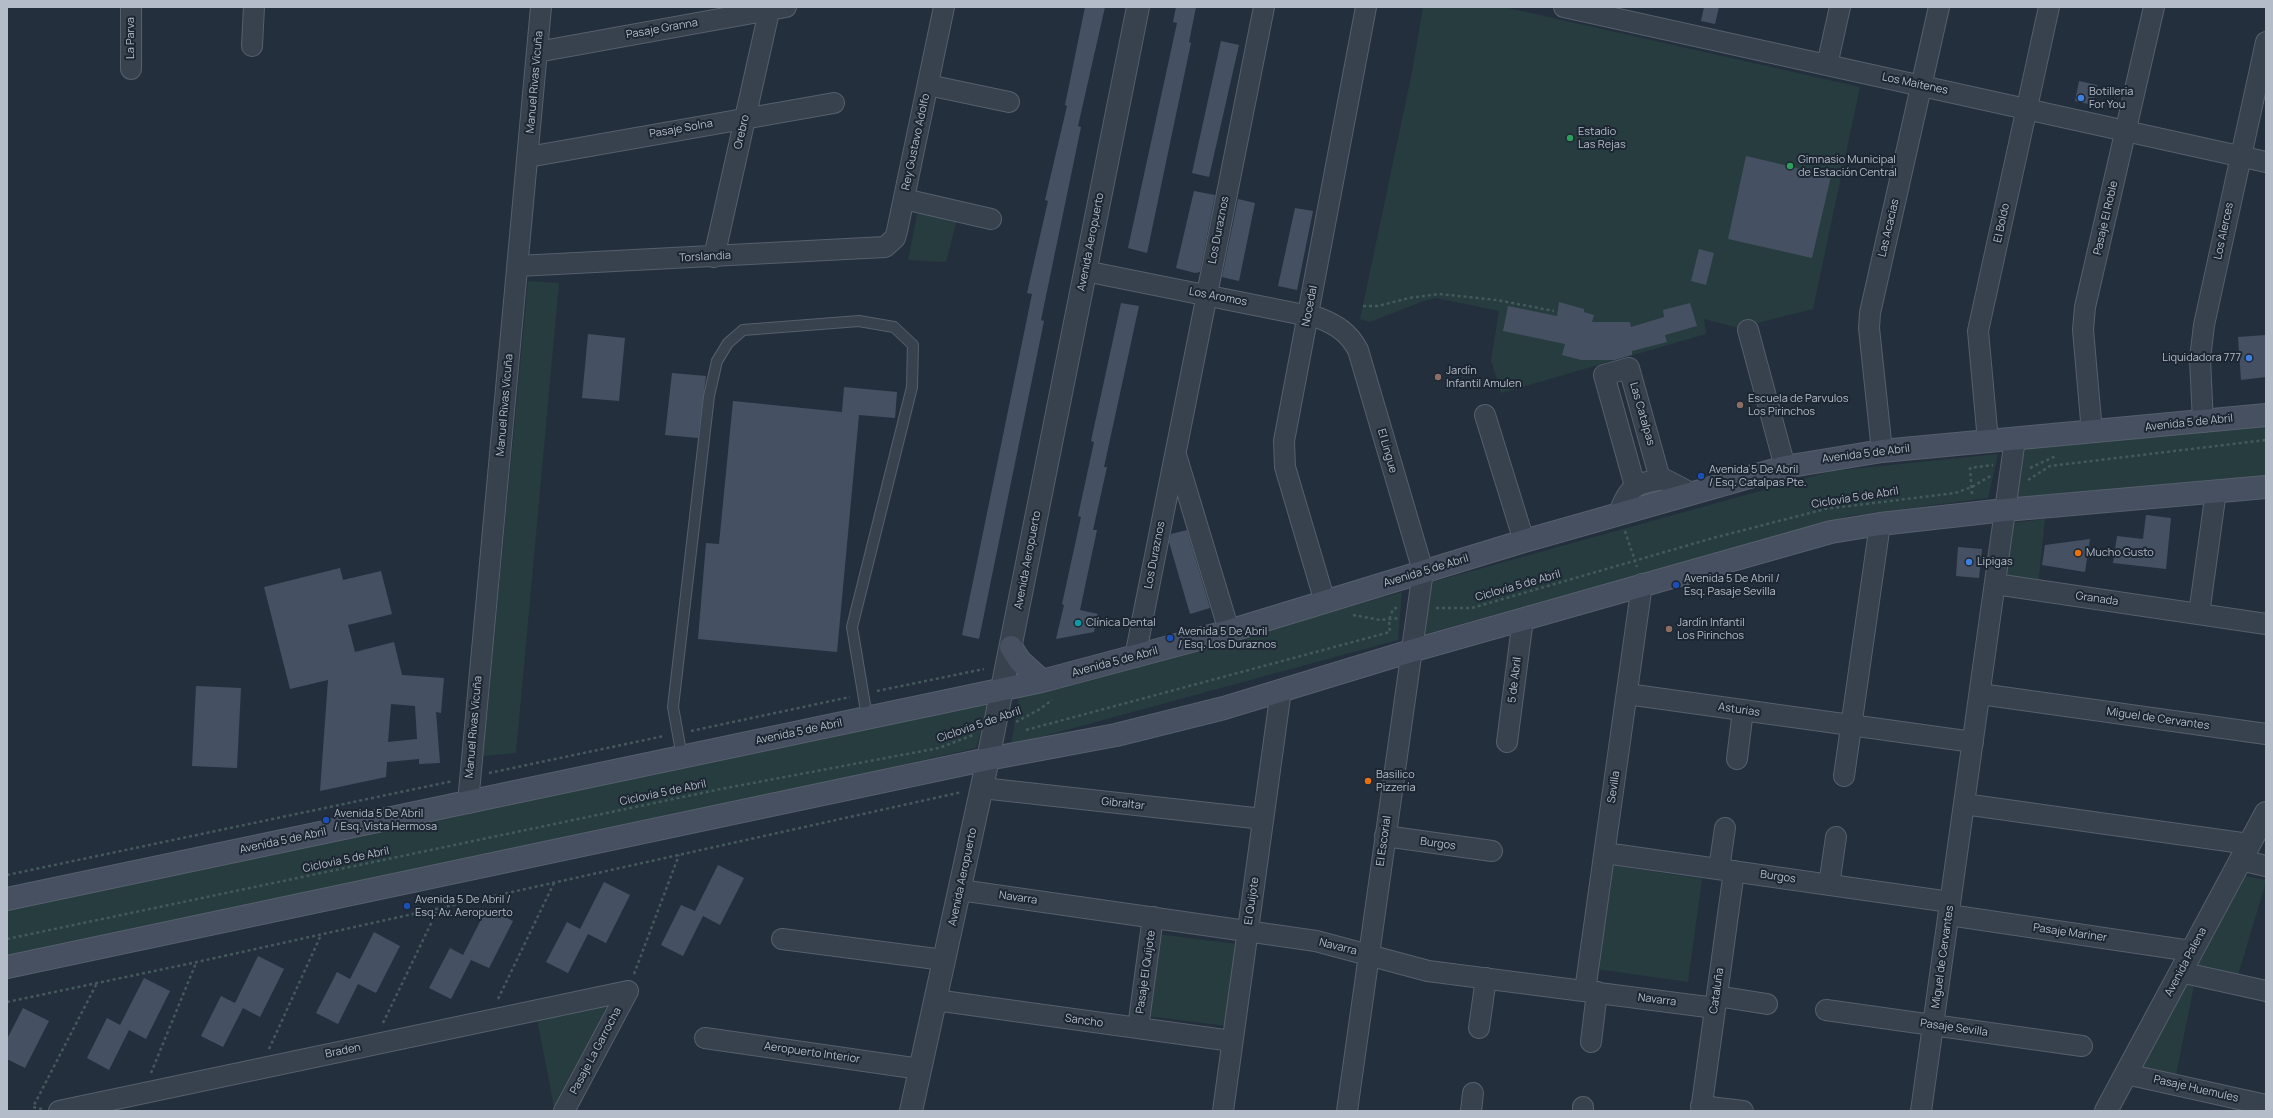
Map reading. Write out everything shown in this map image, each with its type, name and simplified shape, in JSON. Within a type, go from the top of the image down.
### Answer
[{"type":"main road","name":"Avenida 5 de Abril","points":[[7,899],[1042,681],[1229,631],[1524,541],[1785,467],[1882,451],[2266,415]]},
{"type":"main road","points":[[7,967],[988,760],[1116,735],[1224,708],[1411,651],[1809,537],[1880,524],[2005,510],[2266,487]]},
{"type":"main road","points":[[1011,647],[1020,661],[1042,681]]},
{"type":"street","name":"La Parva","points":[[131,7],[131,69]]},
{"type":"street","points":[[252,46],[254,7]]},
{"type":"street","name":"Manuel Rivas Vicuña","points":[[468,802],[542,7]]},
{"type":"street","name":"Rey Gustavo Adolfo","points":[[890,244],[897,231],[944,7]]},
{"type":"street","name":"Avenida Aeropuerto","points":[[911,1111],[995,727],[1138,7]]},
{"type":"street","name":"Los Duraznos","points":[[1135,657],[1264,7]]},
{"type":"street","name":"Nocedal","points":[[1325,602],[1285,467],[1283,454],[1286,429],[1366,7]]},
{"type":"street","name":"Los Maitenes","points":[[1566,7],[2266,162]]},
{"type":"street","points":[[1827,65],[1840,7]]},
{"type":"street","name":"Las Acacias","points":[[1882,451],[1869,321],[1938,7]]},
{"type":"street","name":"El Boldo","points":[[1999,440],[1978,331],[2049,7]]},
{"type":"street","name":"Pasaje El Roble","points":[[2092,432],[2083,319],[2154,7]]},
{"type":"street","name":"Pasaje Granna","points":[[537,52],[775,8]]},
{"type":"street","name":"Orebro","points":[[714,257],[745,118],[775,8]]},
{"type":"street","name":"Los Alerces","points":[[2203,422],[2201,339],[2266,42]]},
{"type":"street","name":"Rey Gustavo Adolfo","points":[[928,85],[1009,102]]},
{"type":"street","name":"Pasaje Solna","points":[[528,157],[834,102]]},
{"type":"street","name":"Rey Gustavo Adolfo","points":[[904,199],[991,219]]},
{"type":"street","name":"Torslandia","points":[[518,266],[879,249],[890,244]]},
{"type":"street","name":"Los Aromos","points":[[1085,270],[1308,315],[1330,322],[1347,334]]},
{"type":"street","points":[[1748,330],[1785,467]]},
{"type":"street","name":"El Lingue","points":[[1347,334],[1358,350],[1423,571]]},
{"type":"street","name":"Las Catalpas","points":[[1635,486],[1604,376],[1629,368],[1660,479]]},
{"type":"street","points":[[1485,415],[1524,541]]},
{"type":"street","name":"Miguel de Cervantes","points":[[1921,1111],[2010,478],[1999,440]]},
{"type":"street","name":"Los Duraznos","points":[[1176,453],[1229,631]]},
{"type":"street","points":[[1619,513],[1628,493],[1635,486],[1660,479],[1670,480],[1691,493]]},
{"type":"street","points":[[2199,614],[2216,491]]},
{"type":"street","points":[[1844,776],[1880,524]]},
{"type":"street","name":"El Escorial","points":[[1346,1111],[1423,571]]},
{"type":"street","name":"Sevilla","points":[[1591,1042],[1591,992],[1605,853],[1642,584]]},
{"type":"street","name":"Granada","points":[[1995,584],[2266,624]]},
{"type":"street","name":"5 de Abril","points":[[1507,742],[1523,619]]},
{"type":"street","name":"El Quijote","points":[[1222,1111],[1281,690]]},
{"type":"street","name":"Asturias","points":[[1627,694],[1973,742]]},
{"type":"street","name":"Miguel de Cervantes","points":[[1980,694],[2266,734]]},
{"type":"street","points":[[1737,759],[1743,710]]},
{"type":"street","name":"Gibraltar","points":[[982,788],[1263,819]]},
{"type":"street","points":[[1964,804],[2245,852],[2266,866]]},
{"type":"street","name":"Avenida Palena","points":[[2106,1111],[2266,813]]},
{"type":"street","name":"Cataluña","points":[[1701,1108],[1716,1002],[1726,870],[1725,828]]},
{"type":"street","name":"Burgos","points":[[1385,836],[1492,851]]},
{"type":"street","points":[[1829,885],[1836,837]]},
{"type":"street","name":"Burgos","points":[[1605,853],[1829,885],[1950,908]]},
{"type":"street","name":"Navarra","points":[[960,890],[1248,930],[1330,944],[1417,969],[1591,992],[1716,1002],[1767,1004]]},
{"type":"street","name":"Pasaje Mariner","points":[[1950,908],[2192,951]]},
{"type":"street","name":"Pasaje El Quijote","points":[[1138,1028],[1154,917]]},
{"type":"street","points":[[782,939],[944,960]]},
{"type":"street","points":[[2180,972],[2266,991]]},
{"type":"street","points":[[1479,1028],[1486,978]]},
{"type":"street","name":"Braden","points":[[52,1110],[142,1093],[628,991]]},
{"type":"street","name":"Pasaje La Garrocha","points":[[564,1111],[628,991]]},
{"type":"street","name":"Sancho","points":[[935,1000],[1232,1041]]},
{"type":"street","name":"Pasaje Sevilla","points":[[1826,1010],[2082,1046]]},
{"type":"street","name":"Aeropuerto Interior","points":[[704,1038],[920,1069]]},
{"type":"street","name":"Pasaje Huemules","points":[[2126,1074],[2266,1105]]},
{"type":"street","points":[[1701,1108],[1743,1111]]},
{"type":"lane","points":[[682,757],[673,707],[709,396],[717,361],[728,343],[743,330],[859,321],[894,327],[913,345],[912,387],[852,627],[867,717]]},
{"type":"path","points":[[1363,306],[1378,306],[1409,298],[1439,294],[1498,300],[1554,311]]},
{"type":"path","points":[[1974,514],[1970,468],[1993,466],[1999,440]]},
{"type":"path","points":[[2010,478],[2029,480],[2050,466],[2266,440]]},
{"type":"path","name":"Ciclovia 5 de Abril","points":[[1348,616],[1355,614],[1380,620],[1416,615],[1439,607],[1472,608],[1635,561],[1825,509],[1955,493],[1972,487],[1988,476],[2010,478],[2059,454]]},
{"type":"path","points":[[1619,513],[1642,584]]},
{"type":"path","points":[[7,875],[984,669]]},
{"type":"path","name":"Ciclovia 5 de Abril","points":[[7,938],[721,789],[939,748],[995,727],[1020,721],[1057,697]]},
{"type":"path","points":[[7,1002],[197,962],[959,793]]},
{"type":"path","points":[[628,991],[680,854]]},
{"type":"path","points":[[488,1020],[554,882]]},
{"type":"path","points":[[373,1045],[438,908]]},
{"type":"path","points":[[260,1068],[322,934]]},
{"type":"path","points":[[142,1093],[197,962]]},
{"type":"path","points":[[52,1110],[33,1107],[96,983]]},
{"type":"green space","name":"Estadio Las Rejas","points":[[1423,7],[1504,7],[1860,87],[1813,309],[1738,328],[1704,319],[1706,334],[1501,393],[1491,360],[1499,311],[1436,298],[1421,302],[1370,322],[1360,319],[1412,72]]},
{"type":"green space","points":[[918,210],[957,219],[946,262],[908,260]]},
{"type":"green space","points":[[528,281],[559,283],[516,753],[483,756]]},
{"type":"green space","points":[[2266,424],[2266,476],[2015,500],[2024,448]]},
{"type":"green space","points":[[1998,454],[1988,498],[1849,516],[1422,635],[1432,582],[1832,471]]},
{"type":"green space","points":[[2045,519],[2038,587],[2005,580],[2012,523]]},
{"type":"green space","points":[[1402,592],[1398,640],[1011,745],[1019,698]]},
{"type":"green space","points":[[989,701],[976,748],[299,904],[7,961],[7,909]]},
{"type":"green space","points":[[1611,865],[1702,879],[1688,982],[1596,969]]},
{"type":"green space","points":[[2245,876],[2266,880],[2266,882],[2238,975],[2197,966]]},
{"type":"green space","points":[[1157,934],[1237,944],[1227,1026],[1147,1016]]},
{"type":"green space","points":[[2182,983],[2194,986],[2176,1075],[2141,1066]]},
{"type":"green space","points":[[607,1006],[554,1107],[537,1019]]},
{"type":"building","points":[[1085,7],[1105,7],[1078,126],[1081,127],[1041,320],[1044,321],[979,639],[962,635],[1032,294],[1027,293],[1048,201],[1045,200],[1067,106],[1065,105]]},
{"type":"building","points":[[1176,7],[1196,7],[1189,42],[1191,43],[1147,253],[1128,248],[1177,23],[1173,22]]},
{"type":"building","points":[[1704,7],[1719,7],[1715,24],[1701,21]]},
{"type":"building","points":[[1221,41],[1239,45],[1209,177],[1192,173]]},
{"type":"building","points":[[2079,81],[2097,85],[2093,105],[2075,101]]},
{"type":"building","name":"Gimnasio Municipal de Estación Central","points":[[1746,156],[1831,176],[1812,258],[1728,239]]},
{"type":"building","points":[[1194,191],[1215,195],[1200,272],[1195,273],[1176,268]]},
{"type":"building","points":[[1238,199],[1255,203],[1239,281],[1222,277]]},
{"type":"building","points":[[1295,208],[1313,211],[1297,290],[1278,286]]},
{"type":"building","points":[[1699,249],[1714,253],[1706,285],[1691,281]]},
{"type":"building","points":[[1559,302],[1584,309],[1584,312],[1594,315],[1592,322],[1630,322],[1631,327],[1664,317],[1663,310],[1690,303],[1697,326],[1665,335],[1667,342],[1632,351],[1632,355],[1615,360],[1581,360],[1562,355],[1565,344],[1503,331],[1508,306],[1557,316]]},
{"type":"building","points":[[1121,303],[1139,306],[1104,467],[1107,467],[1093,530],[1097,530],[1080,610],[1098,614],[1094,632],[1056,639],[1081,517],[1078,516],[1094,442],[1091,441]]},
{"type":"building","points":[[588,334],[625,338],[619,401],[582,398]]},
{"type":"building","name":"Liquidadora 777","points":[[2266,335],[2266,377],[2241,380],[2238,337]]},
{"type":"building","points":[[672,373],[706,376],[698,438],[665,435]]},
{"type":"building","points":[[844,387],[897,392],[895,418],[859,415],[837,652],[698,639],[706,543],[719,544],[733,401],[842,412]]},
{"type":"building","points":[[2146,515],[2171,518],[2166,569],[2113,563],[2117,536],[2143,539]]},
{"type":"building","points":[[1187,530],[1210,608],[1190,614],[1169,542],[1171,534]]},
{"type":"building","points":[[2090,539],[2085,572],[2042,565],[2045,545]]},
{"type":"building","name":"Lipigas","points":[[1958,547],[1982,549],[1979,578],[1956,576]]},
{"type":"building","points":[[340,568],[343,580],[381,571],[392,614],[348,625],[355,652],[394,642],[402,675],[444,678],[441,713],[436,712],[440,763],[419,764],[419,759],[387,762],[386,777],[320,791],[328,680],[290,689],[264,587]],"holes":[[[391,704],[415,706],[417,739],[388,742]]]},
{"type":"building","points":[[196,686],[241,688],[237,768],[192,766]]},
{"type":"building","points":[[718,865],[744,878],[720,925],[703,916],[683,956],[661,945],[681,905],[695,911]]},
{"type":"building","points":[[604,882],[630,895],[606,943],[588,934],[568,973],[546,962],[567,922],[580,929]]},
{"type":"building","points":[[487,908],[513,921],[489,968],[471,960],[451,999],[429,988],[450,948],[463,955]]},
{"type":"building","points":[[374,932],[400,946],[376,993],[358,984],[338,1024],[316,1013],[337,972],[350,979]]},
{"type":"building","points":[[258,956],[284,969],[260,1017],[243,1008],[223,1047],[201,1036],[221,996],[235,1003]]},
{"type":"building","points":[[144,978],[170,991],[146,1039],[129,1030],[109,1070],[87,1058],[107,1018],[120,1025]]},
{"type":"building","points":[[23,1008],[49,1021],[25,1068],[7,1059],[7,1039]]},
{"type":"place","name":"Botilleria For You","points":[[2081,98]]},
{"type":"place","name":"Estadio Las Rejas","points":[[1570,138]]},
{"type":"place","name":"Gimnasio Municipal de Estación Central","points":[[1790,166]]},
{"type":"place","name":"Liquidadora 777","points":[[2249,358]]},
{"type":"place","name":"Jardín Infantil Amulen","points":[[1438,377]]},
{"type":"place","name":"Escuela de Parvulos Los Pirinchos","points":[[1740,405]]},
{"type":"place","name":"Avenida 5 De Abril / Esq. Catalpas Pte.","points":[[1701,476]]},
{"type":"place","name":"Mucho Gusto","points":[[2078,553]]},
{"type":"place","name":"Lipigas","points":[[1969,562]]},
{"type":"place","name":"Avenida 5 De Abril / Esq. Pasaje Sevilla","points":[[1676,585]]},
{"type":"place","name":"Clínica Dental","points":[[1078,623]]},
{"type":"place","name":"Jardín Infantil Los Pirinchos","points":[[1669,629]]},
{"type":"place","name":"Avenida 5 De Abril / Esq. Los Duraznos","points":[[1170,638]]},
{"type":"place","name":"Basilico Pizzería","points":[[1368,781]]},
{"type":"place","name":"Avenida 5 De Abril / Esq. Vista Hermosa","points":[[326,820]]},
{"type":"place","name":"Avenida 5 De Abril / Esq. Av. Aeropuerto","points":[[407,906]]}]
